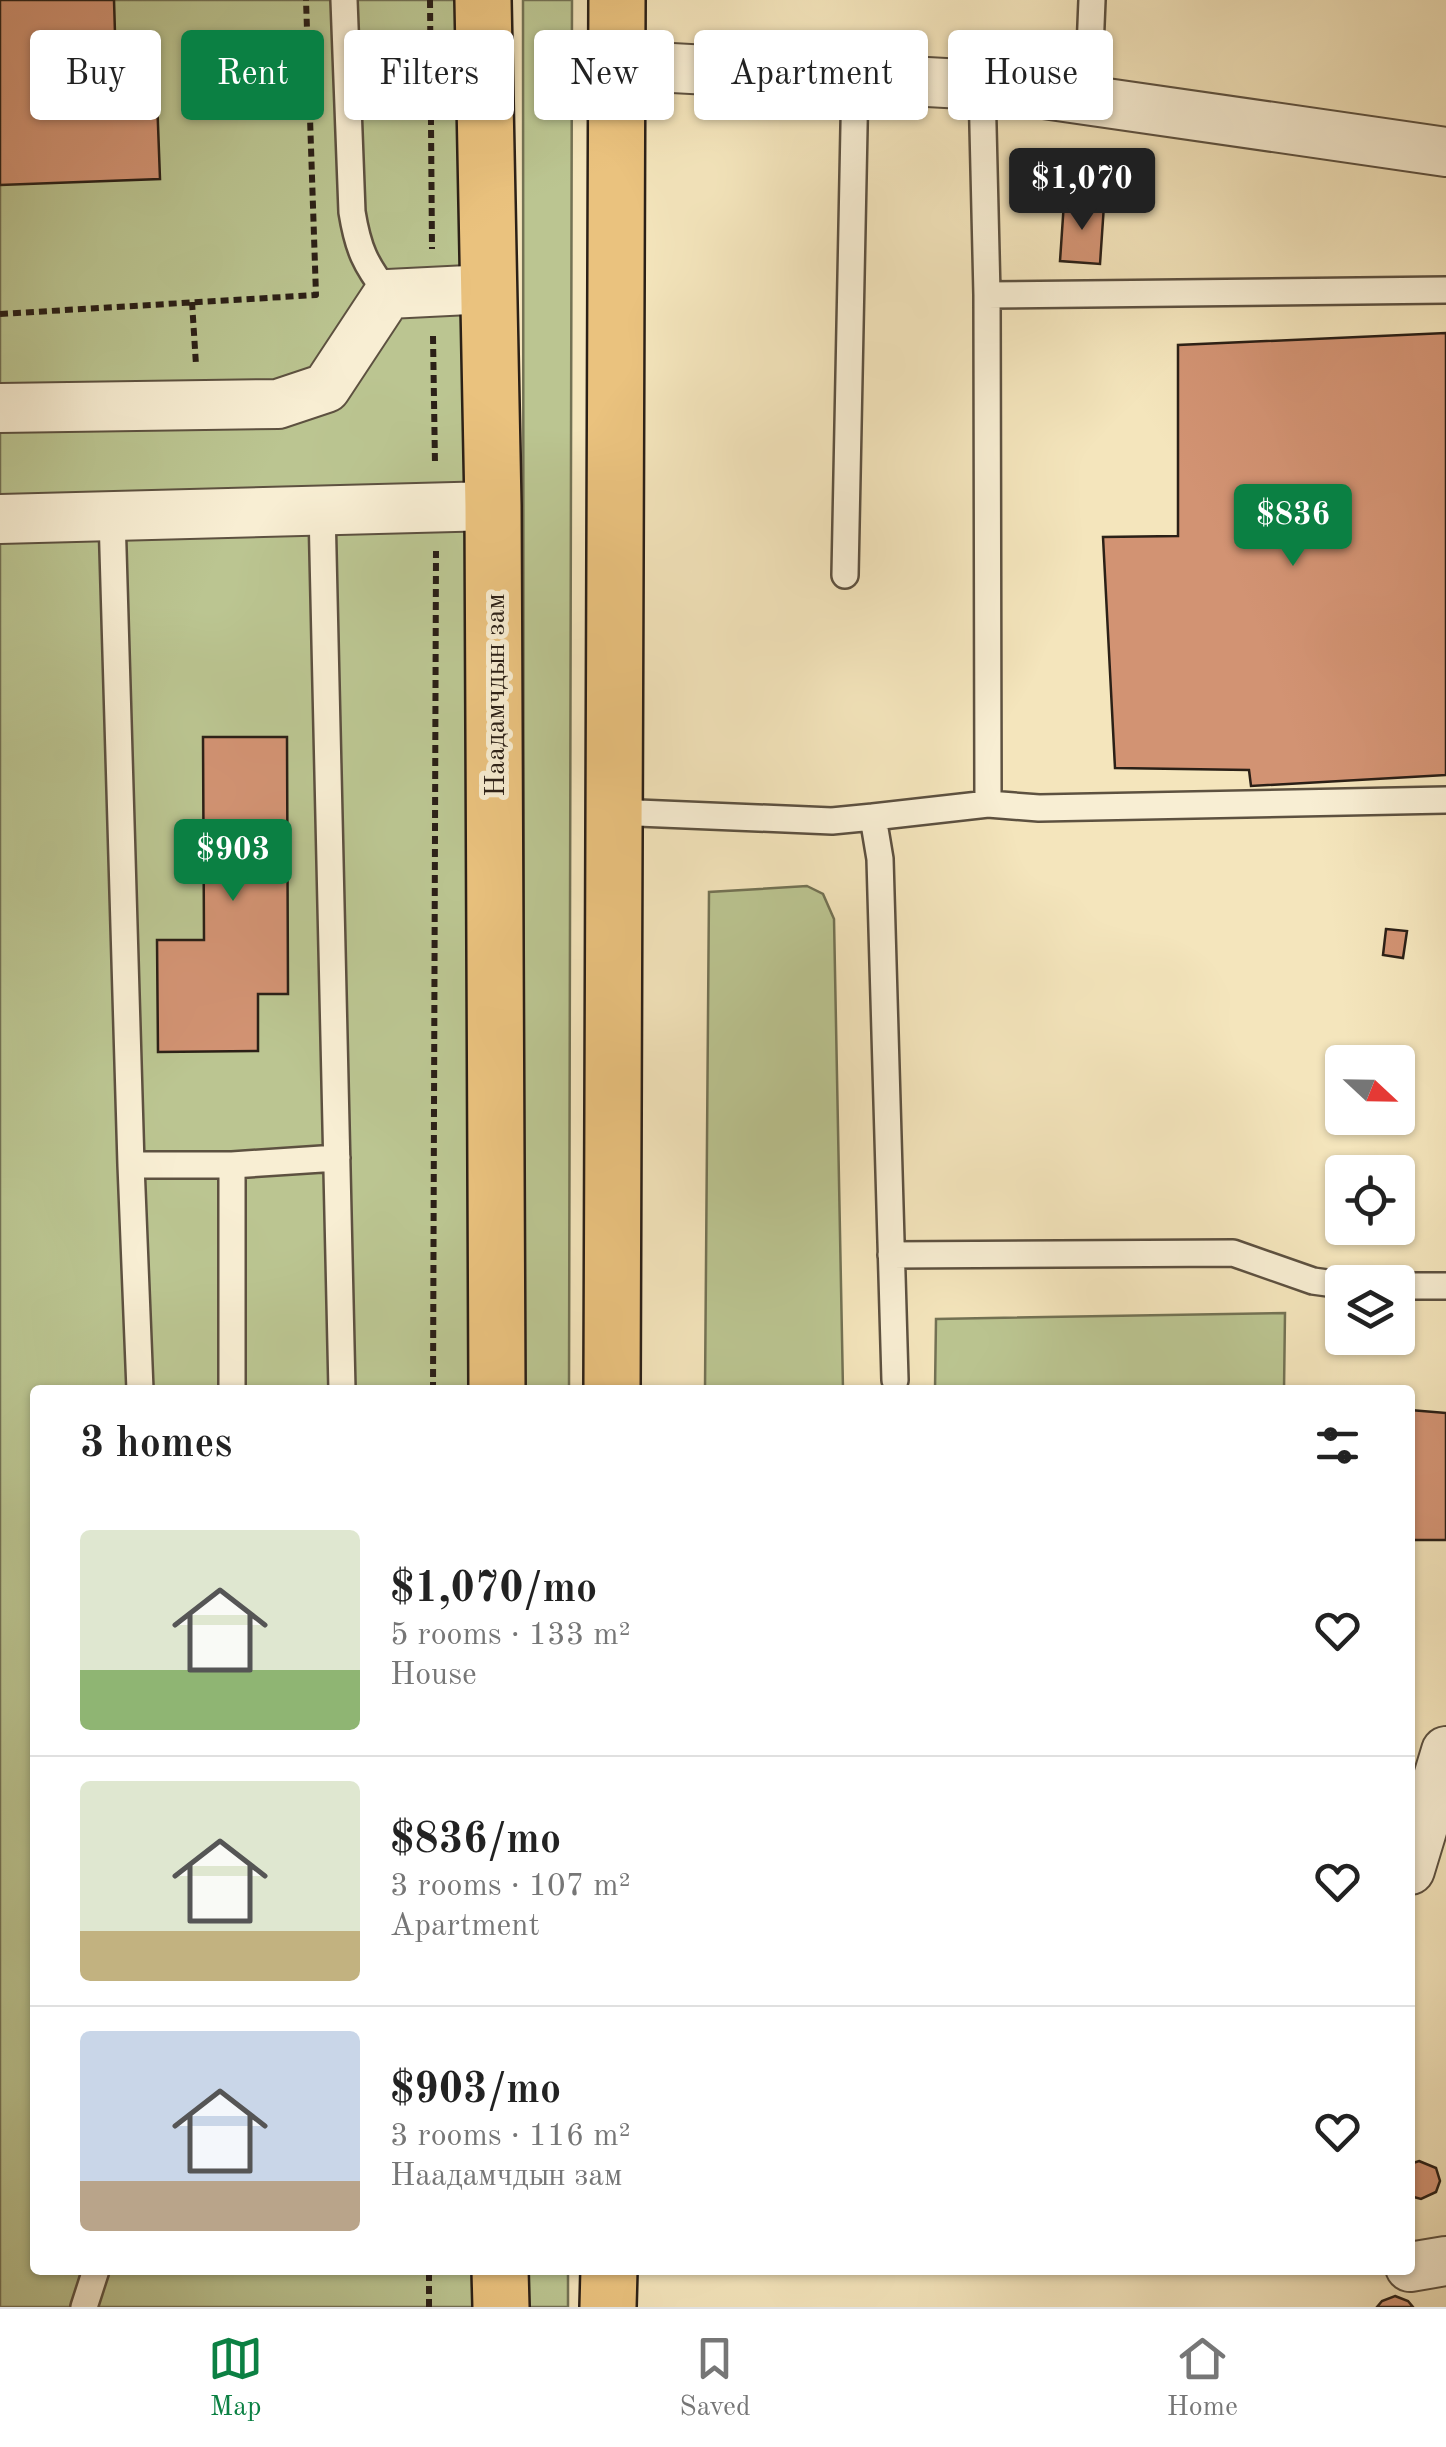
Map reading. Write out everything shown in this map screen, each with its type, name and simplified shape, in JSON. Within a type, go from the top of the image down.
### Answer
[{"type":"highway","name":"Наадамчдын зам","points":[[483,0],[493,506],[497,1385]]},
{"type":"highway","points":[[617,0],[617,30]]},
{"type":"highway","points":[[612,1385],[617,120]]},
{"type":"highway","points":[[500,2275],[500,2307]]},
{"type":"highway","points":[[608,2307],[609,2275]]},
{"type":"street","points":[[1113,104],[1446,152]]},
{"type":"street","points":[[0,408],[278,404],[326,388],[410,293],[489,289]]},
{"type":"street","points":[[0,518],[493,506]]},
{"type":"street","points":[[1415,1853],[1446,1751]]},
{"type":"street","points":[[1415,2266],[1446,2261]]},
{"type":"lane","points":[[344,0],[352,212],[357,245],[367,266],[410,293]]},
{"type":"lane","points":[[1091,30],[1092,0]]},
{"type":"lane","points":[[844,575],[855,120]]},
{"type":"lane","points":[[983,120],[988,804]]},
{"type":"lane","points":[[987,295],[1446,290]]},
{"type":"lane","points":[[322,510],[342,1385]]},
{"type":"lane","points":[[112,516],[140,1385]]},
{"type":"lane","points":[[614,812],[832,821],[988,804],[1039,808],[1446,800]]},
{"type":"lane","points":[[873,816],[880,859],[895,1380]]},
{"type":"lane","points":[[131,1165],[232,1165],[336,1158]]},
{"type":"lane","points":[[232,1165],[232,1385]]},
{"type":"lane","points":[[891,1254],[1233,1253],[1325,1283]]},
{"type":"lane","points":[[1415,1286],[1446,1286]]},
{"type":"lane","points":[[84,2307],[94,2275]]},
{"type":"path","points":[[0,314],[316,296],[306,0]]},
{"type":"path","points":[[430,0],[410,293],[436,507],[433,1385]]},
{"type":"path","points":[[192,302],[198,405]]},
{"type":"path","points":[[429,2275],[429,2307]]},
{"type":"green space","points":[[0,0],[471,0],[471,30],[344,30],[344,120],[473,120],[494,1385],[30,1385],[30,2275],[509,2275],[510,2307],[0,2307]]},
{"type":"green space","points":[[523,0],[572,0],[572,30],[534,30],[534,120],[572,120],[569,1385],[524,1385]]},
{"type":"green space","points":[[807,886],[823,894],[834,919],[843,1385],[705,1385],[709,892]]},
{"type":"green space","points":[[1285,1313],[1284,1385],[935,1385],[936,1319]]},
{"type":"green space","points":[[523,2275],[568,2275],[568,2307],[523,2307]]},
{"type":"building","points":[[0,0],[114,0],[115,30],[30,30],[30,120],[158,120],[160,179],[0,185]]},
{"type":"building","points":[[1064,202],[1104,205],[1100,264],[1060,261]]},
{"type":"building","points":[[1446,333],[1446,775],[1251,786],[1249,770],[1115,768],[1103,537],[1178,536],[1178,345]]},
{"type":"building","points":[[203,737],[287,737],[288,994],[258,994],[258,1051],[158,1052],[157,940],[204,940]]},
{"type":"building","points":[[1386,929],[1407,931],[1403,958],[1383,955]]},
{"type":"building","points":[[1415,1410],[1446,1413],[1446,1540],[1415,1540]]},
{"type":"building","points":[[1415,2162],[1436,2168],[1440,2181],[1436,2192],[1421,2199],[1415,2197]]},
{"type":"building","points":[[1395,2296],[1413,2307],[1377,2307],[1382,2301]]}]
